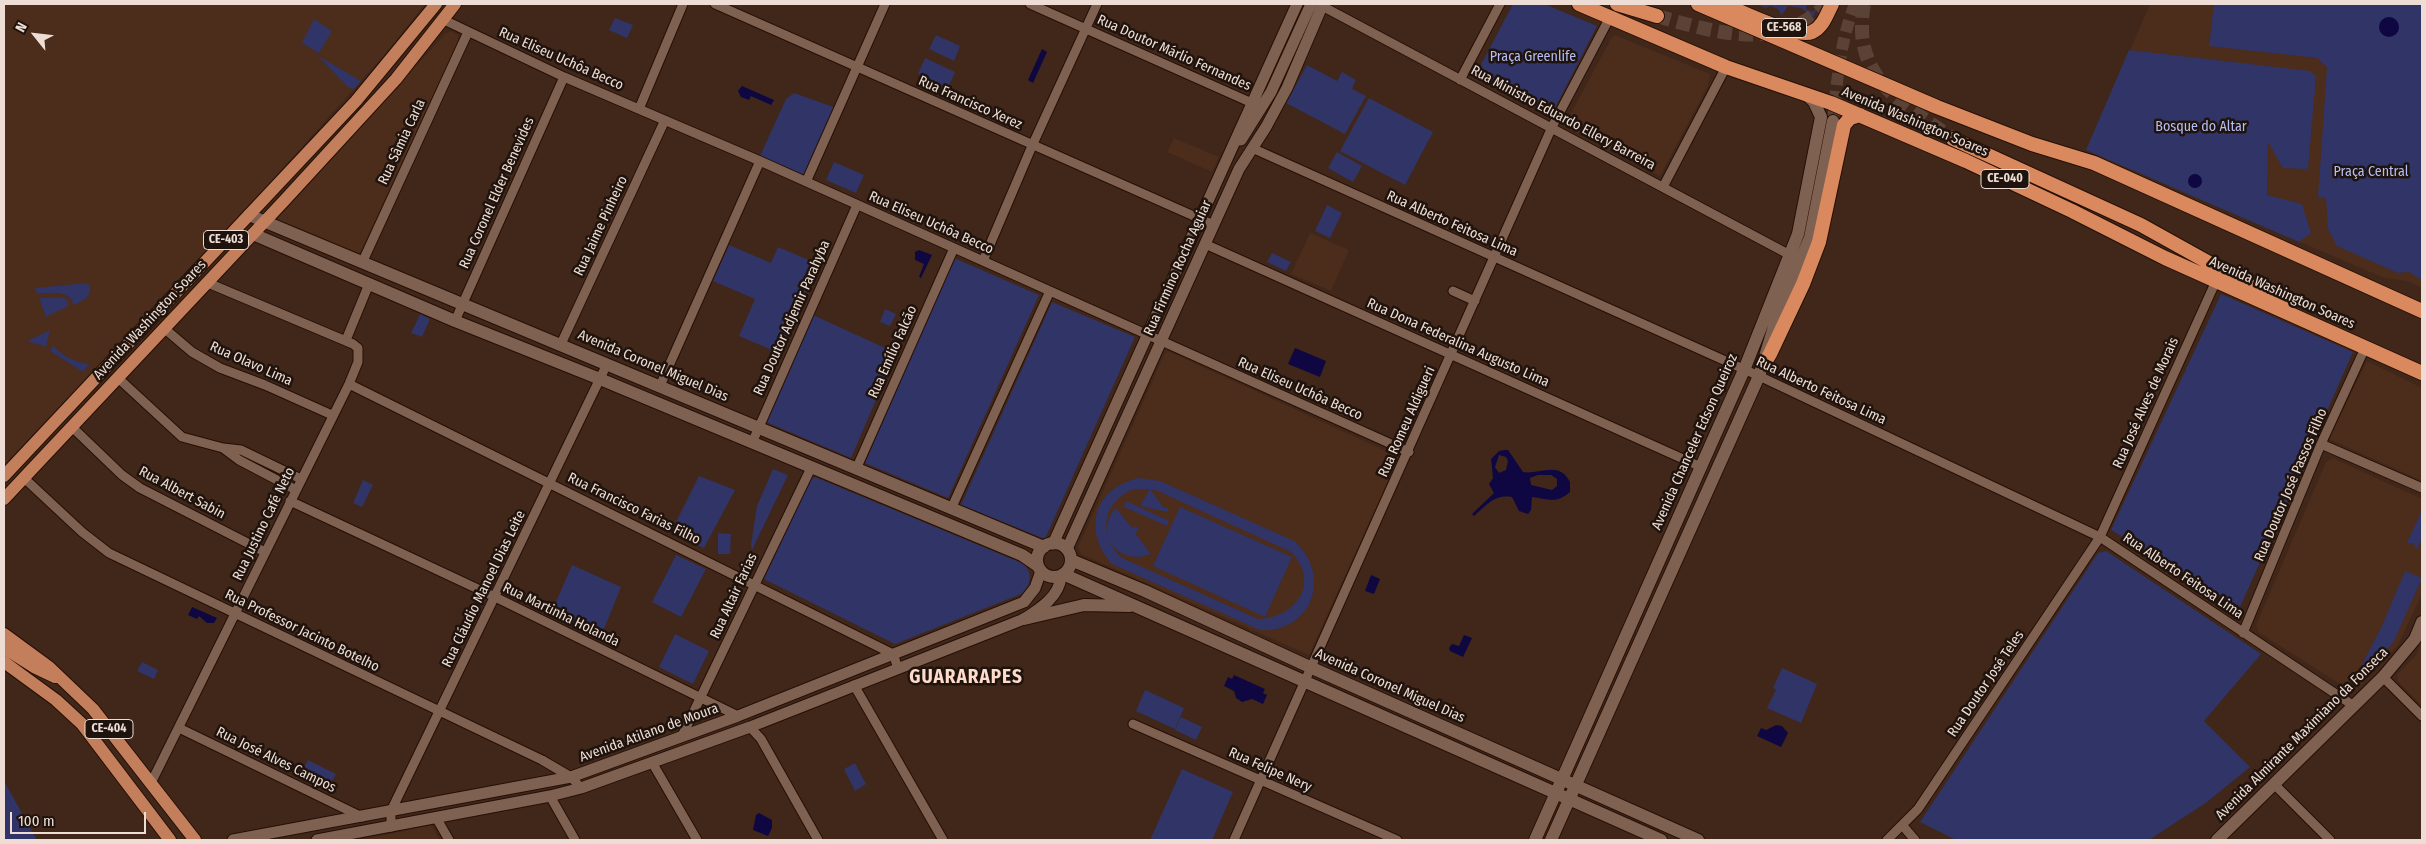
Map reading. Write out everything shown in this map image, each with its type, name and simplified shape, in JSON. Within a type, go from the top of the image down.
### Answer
[{"type":"highway","name":"Avenida Washington Soares","points":[[1579,4],[1726,67],[1806,94],[1975,165],[2216,281],[2422,374]]},
{"type":"highway","points":[[1617,4],[1657,16]]},
{"type":"highway","name":"Avenida Washington Soares","points":[[1698,4],[1937,107],[2032,144],[2094,163],[2422,311]]},
{"type":"highway","name":"CE-568","points":[[1723,4],[1774,25],[1805,34],[1810,33],[1822,24],[1832,4]]},
{"type":"highway","points":[[1761,370],[1799,293],[1819,242],[1844,125],[1850,118],[1860,116]]},
{"type":"highway","points":[[1952,139],[2141,225],[2260,289],[2322,328]]},
{"type":"main road","name":"Avenida Washington Soares","points":[[4,476],[356,101],[436,4]]},
{"type":"main road","name":"Avenida Washington Soares","points":[[4,499],[265,222],[396,79],[455,4]]},
{"type":"main road","name":"Avenida Chanceler Edson Queiroz","points":[[1535,840],[1744,370],[1798,234],[1821,118],[1814,102],[1806,94]]},
{"type":"main road","points":[[1551,840],[1761,370],[1781,304],[1810,238],[1833,121]]},
{"type":"main road","name":"Avenida Coronel Miguel Dias","points":[[249,216],[1048,545]]},
{"type":"main road","points":[[253,234],[455,321],[600,379],[1022,555],[1050,577],[1062,575],[1140,606],[1661,840]]},
{"type":"main road","points":[[504,341],[511,324]]},
{"type":"main road","points":[[1040,569],[1038,555],[1048,545],[1061,545],[1069,555],[1069,567],[1062,575]]},
{"type":"main road","name":"Avenida Coronel Miguel Dias","points":[[1069,555],[1312,668],[1698,840]]},
{"type":"main road","points":[[1649,622],[1651,579]]},
{"type":"main road","points":[[1024,619],[1084,605],[1140,606]]},
{"type":"main road","name":"Avenida Almirante Maximiano da Fonseca","points":[[2217,840],[2383,676],[2415,639],[2422,622]]},
{"type":"main road","name":"CE-404","points":[[4,634],[32,652],[93,709],[151,783]]},
{"type":"main road","points":[[4,648],[34,667],[62,680]]},
{"type":"main road","name":"CE-404","points":[[4,662],[56,700],[82,724],[170,840]]},
{"type":"main road","points":[[1595,705],[1609,711]]},
{"type":"main road","points":[[1410,728],[1417,714]]},
{"type":"main road","points":[[151,783],[195,840]]},
{"type":"street","points":[[640,109],[683,4]]},
{"type":"street","name":"Rua Francisco Xerez","points":[[715,4],[1214,225]]},
{"type":"street","points":[[806,182],[885,4]]},
{"type":"street","name":"Rua Doutor Márlio Fernandes","points":[[1030,4],[1252,104]]},
{"type":"street","points":[[982,261],[1097,4]]},
{"type":"street","name":"Rua Firmino Rocha Aguiar","points":[[1048,545],[1148,335],[1297,4]]},
{"type":"street","points":[[1460,80],[1500,4]]},
{"type":"street","points":[[1228,158],[1271,92],[1318,5]]},
{"type":"street","name":"Rua Firmino Rocha Aguiar","points":[[1069,555],[1161,342],[1239,169],[1266,127],[1287,88],[1318,5]]},
{"type":"street","name":"Rua Ministro Eduardo Ellery Barreira","points":[[1318,5],[1552,127],[1790,255]]},
{"type":"street","name":"Rua Romeu Aldigueri","points":[[1234,840],[1552,127],[1610,17]]},
{"type":"street","name":"Rua Eliseu Uchôa Becco","points":[[442,19],[564,77],[760,160],[1408,452]]},
{"type":"street","name":"Rua Sâmia Carla","points":[[362,263],[468,32]]},
{"type":"street","points":[[1663,187],[1726,67]]},
{"type":"street","name":"Rua Coronel Elder Benevides","points":[[455,321],[564,77]]},
{"type":"street","name":"Rua Jaime Pinheiro","points":[[561,344],[665,120]]},
{"type":"street","name":"Rua Alberto Feitosa Lima","points":[[1252,148],[1744,370],[1761,370],[2100,537],[2354,706]]},
{"type":"street","points":[[660,386],[760,160]]},
{"type":"street","name":"Rua Doutor Adjemir Parahyba","points":[[752,443],[857,205]]},
{"type":"street","name":"Rua Dona Federalina Augusto Lima","points":[[1205,244],[1701,467]]},
{"type":"street","name":"Rua Emílio Falcão","points":[[857,467],[954,248]]},
{"type":"street","name":"Rua José Alves de Morais","points":[[2100,537],[2216,281]]},
{"type":"street","points":[[208,283],[346,340],[369,284]]},
{"type":"street","points":[[952,507],[1050,291]]},
{"type":"street","points":[[1453,291],[1475,301]]},
{"type":"street","name":"Rua Olavo Lima","points":[[165,328],[192,352],[220,368],[265,385],[332,415]]},
{"type":"street","name":"Rua Justino Café Neto","points":[[151,783],[348,384],[359,357],[358,348],[346,340]]},
{"type":"street","name":"Rua Doutor José Passos Filho","points":[[2243,633],[2321,444],[2365,348]]},
{"type":"street","name":"Rua Cláudio Manoel Dias Leite","points":[[391,827],[391,811],[551,484],[607,364]]},
{"type":"street","points":[[118,378],[182,437],[250,453],[302,479]]},
{"type":"street","name":"Rua Francisco Farias Filho","points":[[348,384],[754,583],[893,654]]},
{"type":"street","name":"Rua Albert Sabin","points":[[72,427],[122,475],[140,488],[265,552]]},
{"type":"street","points":[[2321,444],[2422,488]]},
{"type":"street","points":[[223,448],[239,460],[296,490]]},
{"type":"street","name":"Rua Altair Farias","points":[[682,736],[811,468]]},
{"type":"street","name":"Rua Professor Jacinto Botelho","points":[[24,478],[82,532],[109,553],[542,760],[572,778],[581,788]]},
{"type":"street","name":"Rua Martinha Holanda","points":[[290,501],[495,597],[738,716]]},
{"type":"street","name":"Rua Doutor José Teles","points":[[1887,840],[1904,826],[1918,809],[2100,537]]},
{"type":"street","name":"Avenida Atilano de Moura","points":[[233,840],[572,778],[738,716],[1024,602],[1035,588],[1040,569]]},
{"type":"street","name":"Avenida Atilano de Moura","points":[[323,840],[550,796],[581,788],[653,764],[1024,619],[1043,607],[1054,594],[1062,575]]},
{"type":"street","points":[[893,654],[898,668]]},
{"type":"street","points":[[2383,676],[2422,716]]},
{"type":"street","points":[[854,686],[943,840]]},
{"type":"street","name":"Rua Felipe Nery","points":[[1133,724],[1397,840]]},
{"type":"street","points":[[750,727],[761,739],[818,840]]},
{"type":"street","name":"Rua José Alves Campos","points":[[179,728],[362,817]]},
{"type":"street","points":[[653,764],[697,840]]},
{"type":"street","points":[[2274,784],[2330,840]]},
{"type":"street","points":[[550,796],[575,840]]},
{"type":"street","points":[[437,819],[449,840]]},
{"type":"street","points":[[1904,826],[1915,840]]},
{"type":"shaded area","points":[[4,4],[425,4],[386,53],[240,216],[4,465]]},
{"type":"shaded area","points":[[2150,4],[2422,4],[2422,288],[2407,281],[2384,278],[2086,150]]},
{"type":"shaded area","points":[[2389,17],[2396,20],[2399,27],[2396,34],[2389,37],[2382,34],[2379,27],[2382,20]]},
{"type":"shaded area","points":[[451,31],[458,35],[458,43],[358,257],[276,220],[445,34]]},
{"type":"shaded area","points":[[1615,35],[1710,74],[1708,86],[1660,176],[1564,126],[1612,37]]},
{"type":"shaded area","points":[[1042,49],[1047,52],[1033,83],[1028,80]]},
{"type":"shaded area","points":[[742,86],[774,100],[771,105],[751,96],[749,100],[741,97],[738,91]]},
{"type":"shaded area","points":[[1174,138],[1219,157],[1212,172],[1167,152]]},
{"type":"shaded area","points":[[2192,174],[2198,174],[2202,181],[2198,188],[2192,188],[2188,184],[2188,178]]},
{"type":"shaded area","points":[[1310,233],[1349,250],[1331,291],[1291,274]]},
{"type":"shaded area","points":[[919,250],[932,255],[921,278],[919,277],[924,264],[915,260],[915,252]]},
{"type":"shaded area","points":[[1295,348],[1326,361],[1320,377],[1288,364]]},
{"type":"shaded area","points":[[1168,351],[1399,457],[1309,655],[1081,554],[1078,547],[1165,353]]},
{"type":"shaded area","points":[[2367,361],[2422,388],[2422,481],[2329,439]]},
{"type":"shaded area","points":[[1508,450],[1523,472],[1555,470],[1560,472],[1570,482],[1570,492],[1556,499],[1532,497],[1531,510],[1528,514],[1519,511],[1512,497],[1500,497],[1474,516],[1472,514],[1494,493],[1489,484],[1493,478],[1491,459],[1499,451]],"holes":[[[1499,455],[1506,457],[1508,461],[1506,470],[1499,473],[1495,467]],[[1538,475],[1551,475],[1557,479],[1557,486],[1552,490],[1531,485],[1530,478]]]},
{"type":"shaded area","points":[[2333,458],[2422,499],[2422,594],[2398,645],[2356,690],[2351,691],[2258,632],[2256,625],[2326,462]]},
{"type":"shaded area","points":[[1371,575],[1380,579],[1374,594],[1365,591]]},
{"type":"shaded area","points":[[192,607],[217,618],[214,623],[207,623],[199,616],[197,619],[188,615]]},
{"type":"shaded area","points":[[1464,635],[1472,638],[1463,657],[1450,651],[1449,648],[1452,644],[1459,646]]},
{"type":"shaded area","points":[[2422,642],[2422,706],[2398,681],[2397,675],[2416,655]]},
{"type":"shaded area","points":[[1234,675],[1265,689],[1263,693],[1267,695],[1263,704],[1252,699],[1242,702],[1236,698],[1234,691],[1224,686],[1228,677],[1232,679]]},
{"type":"shaded area","points":[[1776,725],[1782,726],[1788,733],[1781,747],[1757,736],[1761,728],[1766,730]]},
{"type":"shaded area","points":[[759,813],[772,820],[772,828],[768,836],[753,830],[756,815]]},
{"type":"shaded area","points":[[431,825],[440,840],[361,840],[386,835]]},
{"type":"green space","name":"Praça Greenlife","points":[[1513,4],[1544,4],[1597,26],[1551,116],[1475,76]]},
{"type":"green space","points":[[1755,4],[1807,4],[1806,9],[1813,12],[1819,4],[1813,17],[1801,8],[1788,6],[1782,15],[1778,9],[1770,6],[1766,8]]},
{"type":"green space","name":"Praça Central","points":[[2214,4],[2422,4],[2422,280],[2409,272],[2398,273],[2337,246],[2328,229],[2326,198],[2318,197],[2327,67],[2317,58],[2209,46]]},
{"type":"green space","points":[[615,18],[633,25],[627,38],[609,30]]},
{"type":"green space","points":[[314,19],[332,31],[319,53],[302,43]]},
{"type":"green space","points":[[936,35],[960,46],[954,61],[929,49]]},
{"type":"green space","name":"Bosque do Altar","points":[[2129,50],[2310,71],[2316,76],[2308,169],[2283,168],[2268,142],[2267,195],[2302,204],[2311,233],[2299,242],[2086,150]]},
{"type":"green space","points":[[317,55],[361,81],[354,89],[348,87]]},
{"type":"green space","points":[[925,58],[955,72],[948,88],[918,74]]},
{"type":"green space","points":[[1307,65],[1337,81],[1342,72],[1356,80],[1352,89],[1366,96],[1345,134],[1286,103]]},
{"type":"green space","points":[[794,93],[836,108],[806,176],[760,156],[786,99]]},
{"type":"green space","points":[[1369,98],[1433,132],[1405,185],[1340,151]]},
{"type":"green space","points":[[1337,152],[1362,166],[1353,182],[1328,168]]},
{"type":"green space","points":[[834,162],[864,175],[856,193],[826,180]]},
{"type":"green space","points":[[1327,205],[1342,213],[1330,238],[1315,231]]},
{"type":"green space","points":[[729,245],[771,263],[778,247],[818,264],[779,353],[739,336],[755,299],[713,281]]},
{"type":"green space","points":[[1272,253],[1291,262],[1286,271],[1267,262]]},
{"type":"green space","points":[[954,258],[1039,295],[948,498],[865,463]]},
{"type":"green space","points":[[87,283],[90,286],[88,296],[73,305],[71,300],[64,294],[37,293],[35,288]]},
{"type":"green space","points":[[2221,294],[2353,352],[2240,607],[2111,530]]},
{"type":"green space","points":[[39,298],[64,298],[68,301],[68,306],[46,317]]},
{"type":"green space","points":[[1052,302],[1135,337],[1045,539],[961,505]]},
{"type":"green space","points":[[885,309],[896,314],[890,326],[880,322]]},
{"type":"green space","points":[[420,314],[430,319],[422,337],[411,333]]},
{"type":"green space","points":[[813,315],[896,353],[851,458],[766,422]]},
{"type":"green space","points":[[50,330],[46,347],[27,341]]},
{"type":"green space","points":[[53,345],[70,358],[89,364],[83,372],[50,351]]},
{"type":"green space","points":[[773,469],[788,475],[752,550],[751,545],[757,506]]},
{"type":"green space","points":[[699,476],[735,490],[704,548],[671,532]]},
{"type":"green space","points":[[815,477],[1024,564],[1030,576],[1029,584],[1021,594],[895,644],[764,579],[810,480]]},
{"type":"green space","points":[[1139,478],[1160,481],[1294,541],[1306,555],[1312,570],[1314,585],[1311,599],[1304,612],[1293,622],[1278,628],[1260,630],[1112,564],[1103,551],[1097,537],[1095,524],[1097,512],[1103,500],[1124,483]],"holes":[[[1134,489],[1158,491],[1291,552],[1300,564],[1304,575],[1304,587],[1300,597],[1293,606],[1272,617],[1258,619],[1122,558],[1114,549],[1106,530],[1110,510],[1115,502]]]},
{"type":"green space","points":[[363,480],[373,485],[362,507],[353,503]]},
{"type":"green space","points":[[1150,489],[1164,508],[1168,508],[1168,512],[1140,506]]},
{"type":"green space","points":[[1126,501],[1169,521],[1167,526],[1124,507]]},
{"type":"green space","points":[[1180,507],[1292,557],[1265,617],[1153,566]]},
{"type":"green space","points":[[1116,508],[1132,528],[1136,526],[1139,530],[1135,533],[1151,554],[1139,557],[1129,556],[1113,546],[1108,537],[1107,528],[1109,518]]},
{"type":"green space","points":[[2422,510],[2422,538],[2417,549],[2413,543],[2407,543]]},
{"type":"green space","points":[[718,533],[731,534],[730,554],[718,554]]},
{"type":"green space","points":[[2106,551],[2261,654],[2204,721],[2250,767],[2207,802],[2149,840],[1956,840],[1920,822],[2098,553]]},
{"type":"green space","points":[[676,555],[706,569],[681,617],[652,602]]},
{"type":"green space","points":[[572,565],[621,587],[600,639],[550,616]]},
{"type":"green space","points":[[2405,571],[2422,578],[2394,641],[2367,675],[2363,675],[2360,670],[2361,666],[2382,626]]},
{"type":"green space","points":[[675,634],[709,651],[693,684],[659,667]]},
{"type":"green space","points":[[142,662],[158,670],[154,679],[137,671]]},
{"type":"green space","points":[[1782,668],[1817,684],[1801,723],[1767,708],[1776,690],[1773,688]]},
{"type":"green space","points":[[1145,690],[1184,708],[1175,729],[1136,711]]},
{"type":"green space","points":[[1181,717],[1202,727],[1196,740],[1175,730]]},
{"type":"green space","points":[[308,760],[336,774],[328,788],[300,774]]},
{"type":"green space","points":[[855,763],[866,784],[855,791],[844,769]]},
{"type":"green space","points":[[1182,769],[1233,792],[1212,840],[1150,840]]},
{"type":"green space","points":[[4,781],[37,840],[4,840]]},
{"type":"tunnel","points":[[1657,16],[1723,32],[1767,34],[1788,29],[1808,19],[1827,4]]},
{"type":"tunnel","points":[[1833,121],[1843,47],[1855,4]]},
{"type":"tunnel","points":[[1864,4],[1862,31],[1865,50],[1871,67],[1893,95],[1953,139]]},
{"type":"district","name":"GUARARAPES","points":[[966,678]]}]
